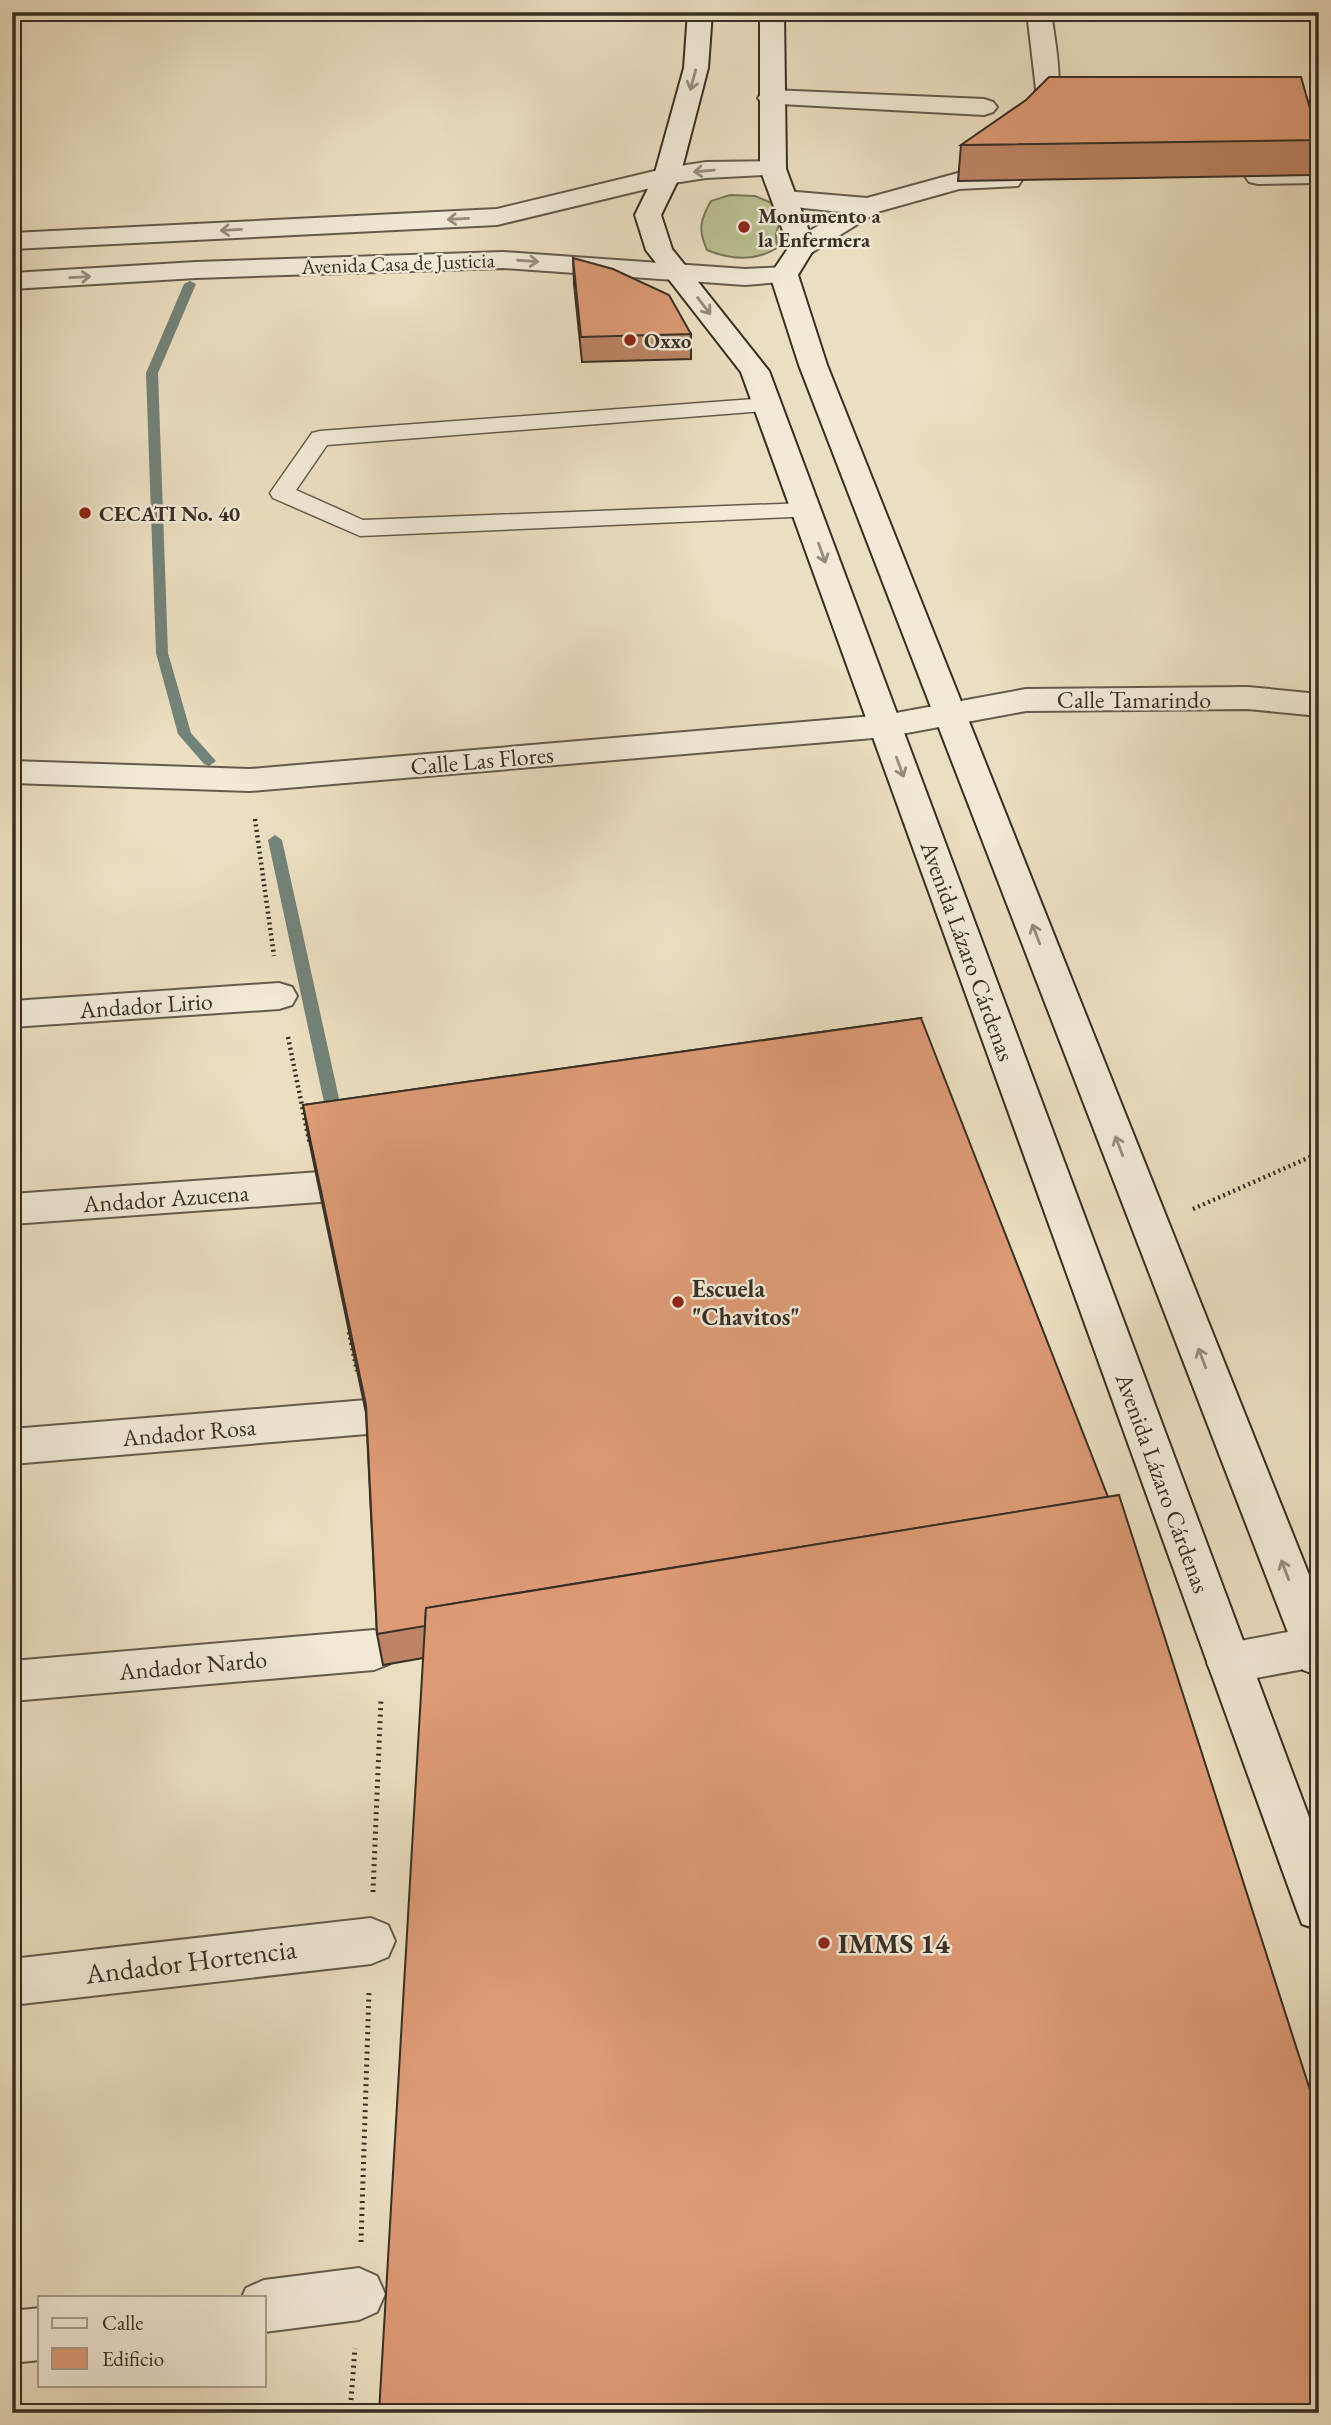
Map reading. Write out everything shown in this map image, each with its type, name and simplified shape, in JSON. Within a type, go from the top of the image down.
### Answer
[{"type":"street","name":"Avenida Lázaro Cárdenas","points":[[699,12],[696,68],[667,176],[648,215],[659,250],[755,371],[1319,1908]]},
{"type":"street","points":[[772,12],[771,98],[779,184],[813,365],[1317,1652],[1229,1663]]},
{"type":"street","points":[[1011,143],[1044,112],[1048,89],[1040,12]]},
{"type":"street","points":[[771,98],[984,107]]},
{"type":"street","points":[[1044,112],[1072,112]]},
{"type":"street","points":[[1239,112],[1319,113]]},
{"type":"street","points":[[958,181],[990,158]]},
{"type":"street","name":"Avenida Casa de Justicia","points":[[12,241],[497,217],[584,197],[629,183],[706,170],[779,184],[868,206]]},
{"type":"street","points":[[1230,177],[1319,175]]},
{"type":"street","points":[[793,261],[868,206],[958,181],[1039,180]]},
{"type":"street","name":"Avenida Casa de Justicia","points":[[12,281],[196,270],[503,260],[745,277],[793,261]]},
{"type":"street","name":"Calle Tamarindo","points":[[950,715],[1026,700],[1248,698],[1319,705]]},
{"type":"street","name":"Calle Las Flores","points":[[12,772],[250,780],[885,726],[950,715]]},
{"type":"street","name":"Andador Lirio","points":[[12,1014],[279,996]]},
{"type":"street","name":"Andador Azucena","points":[[12,1209],[320,1187]]},
{"type":"street","name":"Andador Rosa","points":[[12,1447],[367,1417]]},
{"type":"street","name":"Andador Nardo","points":[[12,1681],[374,1650]]},
{"type":"street","name":"Andador Hortencia","points":[[12,1982],[371,1941]]},
{"type":"street","points":[[266,2306],[359,2294]]},
{"type":"street","points":[[12,2337],[38,2334]]},
{"type":"lane","points":[[12,287],[40,279]]},
{"type":"lane","points":[[768,405],[320,438],[282,493],[360,528],[806,511]]},
{"type":"path","points":[[1150,1228],[1319,1153]]},
{"type":"path","points":[[350,2413],[359,2294]]},
{"type":"green space","points":[[730,195],[755,196],[774,204],[781,218],[776,234],[777,248],[760,256],[742,258],[707,250],[701,231],[704,214],[711,201]]},
{"type":"building","points":[[1049,77],[1301,77],[1319,140],[961,145],[1026,100]]},
{"type":"building","points":[[573,258],[613,269],[669,295],[691,334],[581,337]]},
{"type":"building","name":"Escuela \"Chavitos\"","points":[[921,1018],[1108,1497],[426,1608],[425,1626],[377,1634],[366,1405],[303,1105]]},
{"type":"building","name":"IMMS 14","points":[[1119,1495],[1319,2118],[1319,2413],[379,2413],[426,1608]]},
{"type":"waterway","points":[[190,284],[152,373],[162,653],[185,734],[209,761]]},
{"type":"waterway","points":[[275,840],[336,1121]]},
{"type":"place","name":"Monumento a la Enfermera","points":[[744,227]]},
{"type":"place","name":"Oxxo","points":[[630,340]]},
{"type":"place","name":"CECATI No. 40","points":[[85,513]]},
{"type":"place","name":"Escuela \"Chavitos\"","points":[[678,1302]]},
{"type":"place","name":"IMMS 14","points":[[824,1943]]}]
